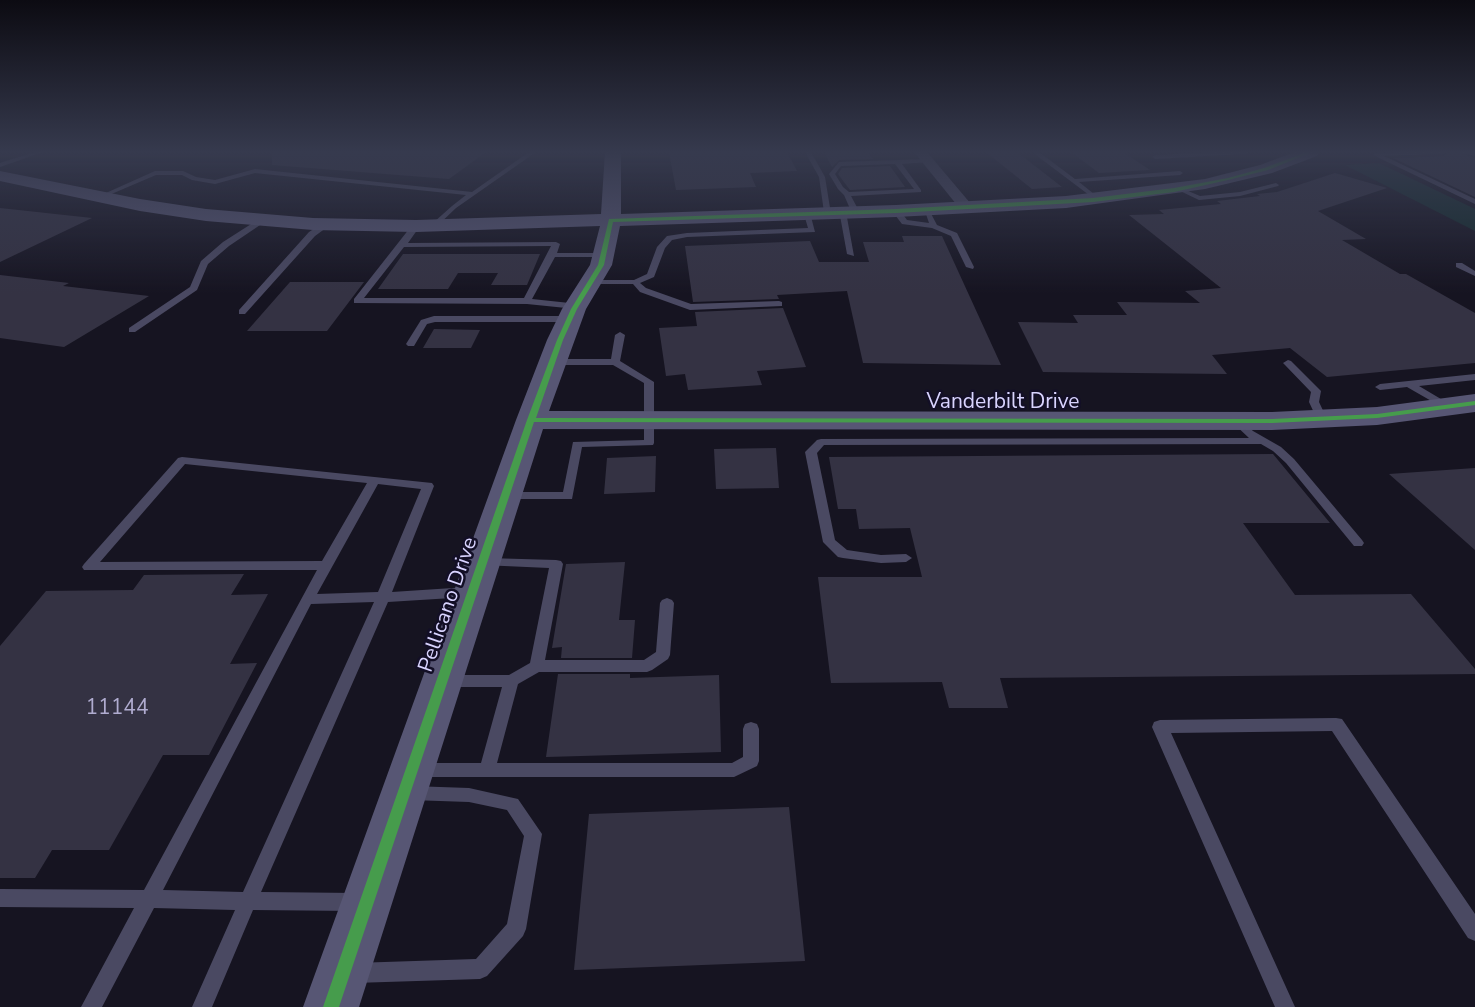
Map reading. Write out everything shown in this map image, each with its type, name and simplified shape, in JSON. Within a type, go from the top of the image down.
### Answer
[{"type":"street","points":[[110,199],[167,210],[262,221],[326,225],[476,225],[590,277],[806,213],[843,208],[896,211],[1097,199]]},
{"type":"street","name":"Pellicano Drive","points":[[336,990],[531,420],[552,362],[590,277],[604,199]]},
{"type":"street","points":[[959,199],[966,207]]},
{"type":"street","points":[[1462,405],[1475,425]]},
{"type":"street","name":"Vanderbilt Drive","points":[[531,420],[650,420],[817,432],[1322,419],[1462,405]]},
{"type":"lane","points":[[436,225],[454,207],[466,199]]},
{"type":"lane","points":[[837,199],[843,208]]},
{"type":"lane","points":[[842,199],[851,254]]},
{"type":"lane","points":[[843,208],[883,199]]},
{"type":"lane","points":[[926,209],[934,226]]},
{"type":"lane","points":[[896,211],[905,222],[934,226],[954,235],[970,267]]},
{"type":"lane","points":[[411,344],[424,322],[590,277],[635,282],[651,275],[661,247],[670,238],[687,235],[812,230],[806,213]]},
{"type":"lane","points":[[132,330],[194,288],[204,263],[226,244],[262,221]]},
{"type":"lane","points":[[242,312],[312,234],[326,225]]},
{"type":"lane","points":[[465,245],[476,225]]},
{"type":"lane","points":[[416,226],[357,302],[527,301],[590,277]]},
{"type":"lane","points":[[402,245],[556,244],[527,301]]},
{"type":"lane","points":[[552,255],[590,277]]},
{"type":"lane","points":[[1459,265],[1475,274]]},
{"type":"lane","points":[[635,282],[643,290],[690,308],[779,304]]},
{"type":"lane","points":[[615,362],[620,334]]},
{"type":"lane","points":[[505,496],[567,496],[577,444],[649,443],[649,382],[615,362],[552,362]]},
{"type":"lane","points":[[1288,363],[1316,391],[1314,402],[1322,419]]},
{"type":"lane","points":[[1380,387],[1475,377]]},
{"type":"lane","points":[[1411,384],[1462,405]]},
{"type":"lane","points":[[1236,421],[1290,461],[1358,543]]},
{"type":"lane","points":[[906,558],[881,559],[843,554],[829,542],[812,452],[817,432],[1263,441]]},
{"type":"lane","points":[[202,1007],[383,597],[428,486],[182,460],[89,567],[326,565]]},
{"type":"lane","points":[[91,1007],[307,599],[375,480]]},
{"type":"lane","points":[[307,599],[383,597],[477,577],[556,564],[537,666]]},
{"type":"lane","points":[[442,681],[511,681],[537,666],[648,666],[663,655],[667,603]]},
{"type":"lane","points":[[487,770],[511,681]]},
{"type":"lane","points":[[1286,1007],[1160,727],[1336,724],[1475,931]]},
{"type":"lane","points":[[408,782],[487,770],[734,770],[750,762],[751,729]]},
{"type":"lane","points":[[336,990],[480,969],[516,929],[533,834],[512,804],[408,782]]},
{"type":"lane","points":[[0,898],[366,902]]},
{"type":"green space","points":[[1412,199],[1454,199],[1475,209],[1475,231]]},
{"type":"building","points":[[1354,199],[1318,211],[1366,239],[1342,240],[1400,274],[1406,274],[1475,313],[1475,363],[1327,377],[1290,348],[1212,355],[1227,374],[1043,372],[1018,322],[1078,323],[1073,315],[1127,315],[1117,302],[1200,303],[1185,291],[1221,288],[1129,215],[1164,214],[1159,210],[1221,204],[1217,201]]},
{"type":"building","points":[[0,208],[92,218],[0,262]]},
{"type":"building","points":[[902,236],[942,236],[1001,365],[863,363],[847,291],[777,295],[779,299],[693,302],[685,246],[810,241],[819,262],[869,262],[863,242],[904,242]]},
{"type":"building","points":[[403,254],[540,254],[527,285],[491,285],[498,273],[458,273],[448,289],[378,289]]},
{"type":"building","points":[[0,275],[69,283],[63,286],[149,296],[64,347],[0,338]]},
{"type":"building","points":[[290,282],[364,282],[327,331],[247,331]]},
{"type":"building","points":[[783,308],[806,367],[757,371],[762,385],[688,390],[685,374],[666,376],[659,328],[697,326],[695,312]]},
{"type":"building","points":[[434,329],[480,330],[471,348],[423,348]]},
{"type":"building","points":[[776,448],[779,488],[716,489],[714,449]]},
{"type":"building","points":[[1273,454],[1330,523],[1243,523],[1295,595],[1411,594],[1475,669],[1475,674],[1000,678],[1008,708],[949,708],[942,682],[831,683],[818,577],[922,577],[910,528],[859,529],[856,509],[838,509],[829,457]]},
{"type":"building","points":[[656,456],[655,492],[604,494],[607,458]]},
{"type":"building","points":[[1475,468],[1475,550],[1389,474]]},
{"type":"building","points":[[625,562],[619,620],[635,620],[632,658],[561,658],[562,647],[552,648],[566,564]]},
{"type":"building","points":[[244,574],[231,595],[268,594],[230,664],[257,663],[209,755],[163,755],[109,850],[52,850],[35,878],[0,878],[0,646],[46,591],[133,590],[144,575]]},
{"type":"building","points":[[558,674],[630,674],[630,678],[719,675],[721,752],[546,757]]},
{"type":"building","points":[[789,807],[805,961],[574,970],[589,814]]},
{"type":"cycle path","points":[[331,1007],[531,420],[560,340],[574,309],[601,265],[611,220],[896,211],[1101,199]]},
{"type":"cycle path","points":[[531,420],[1272,421],[1377,416],[1475,403]]}]
